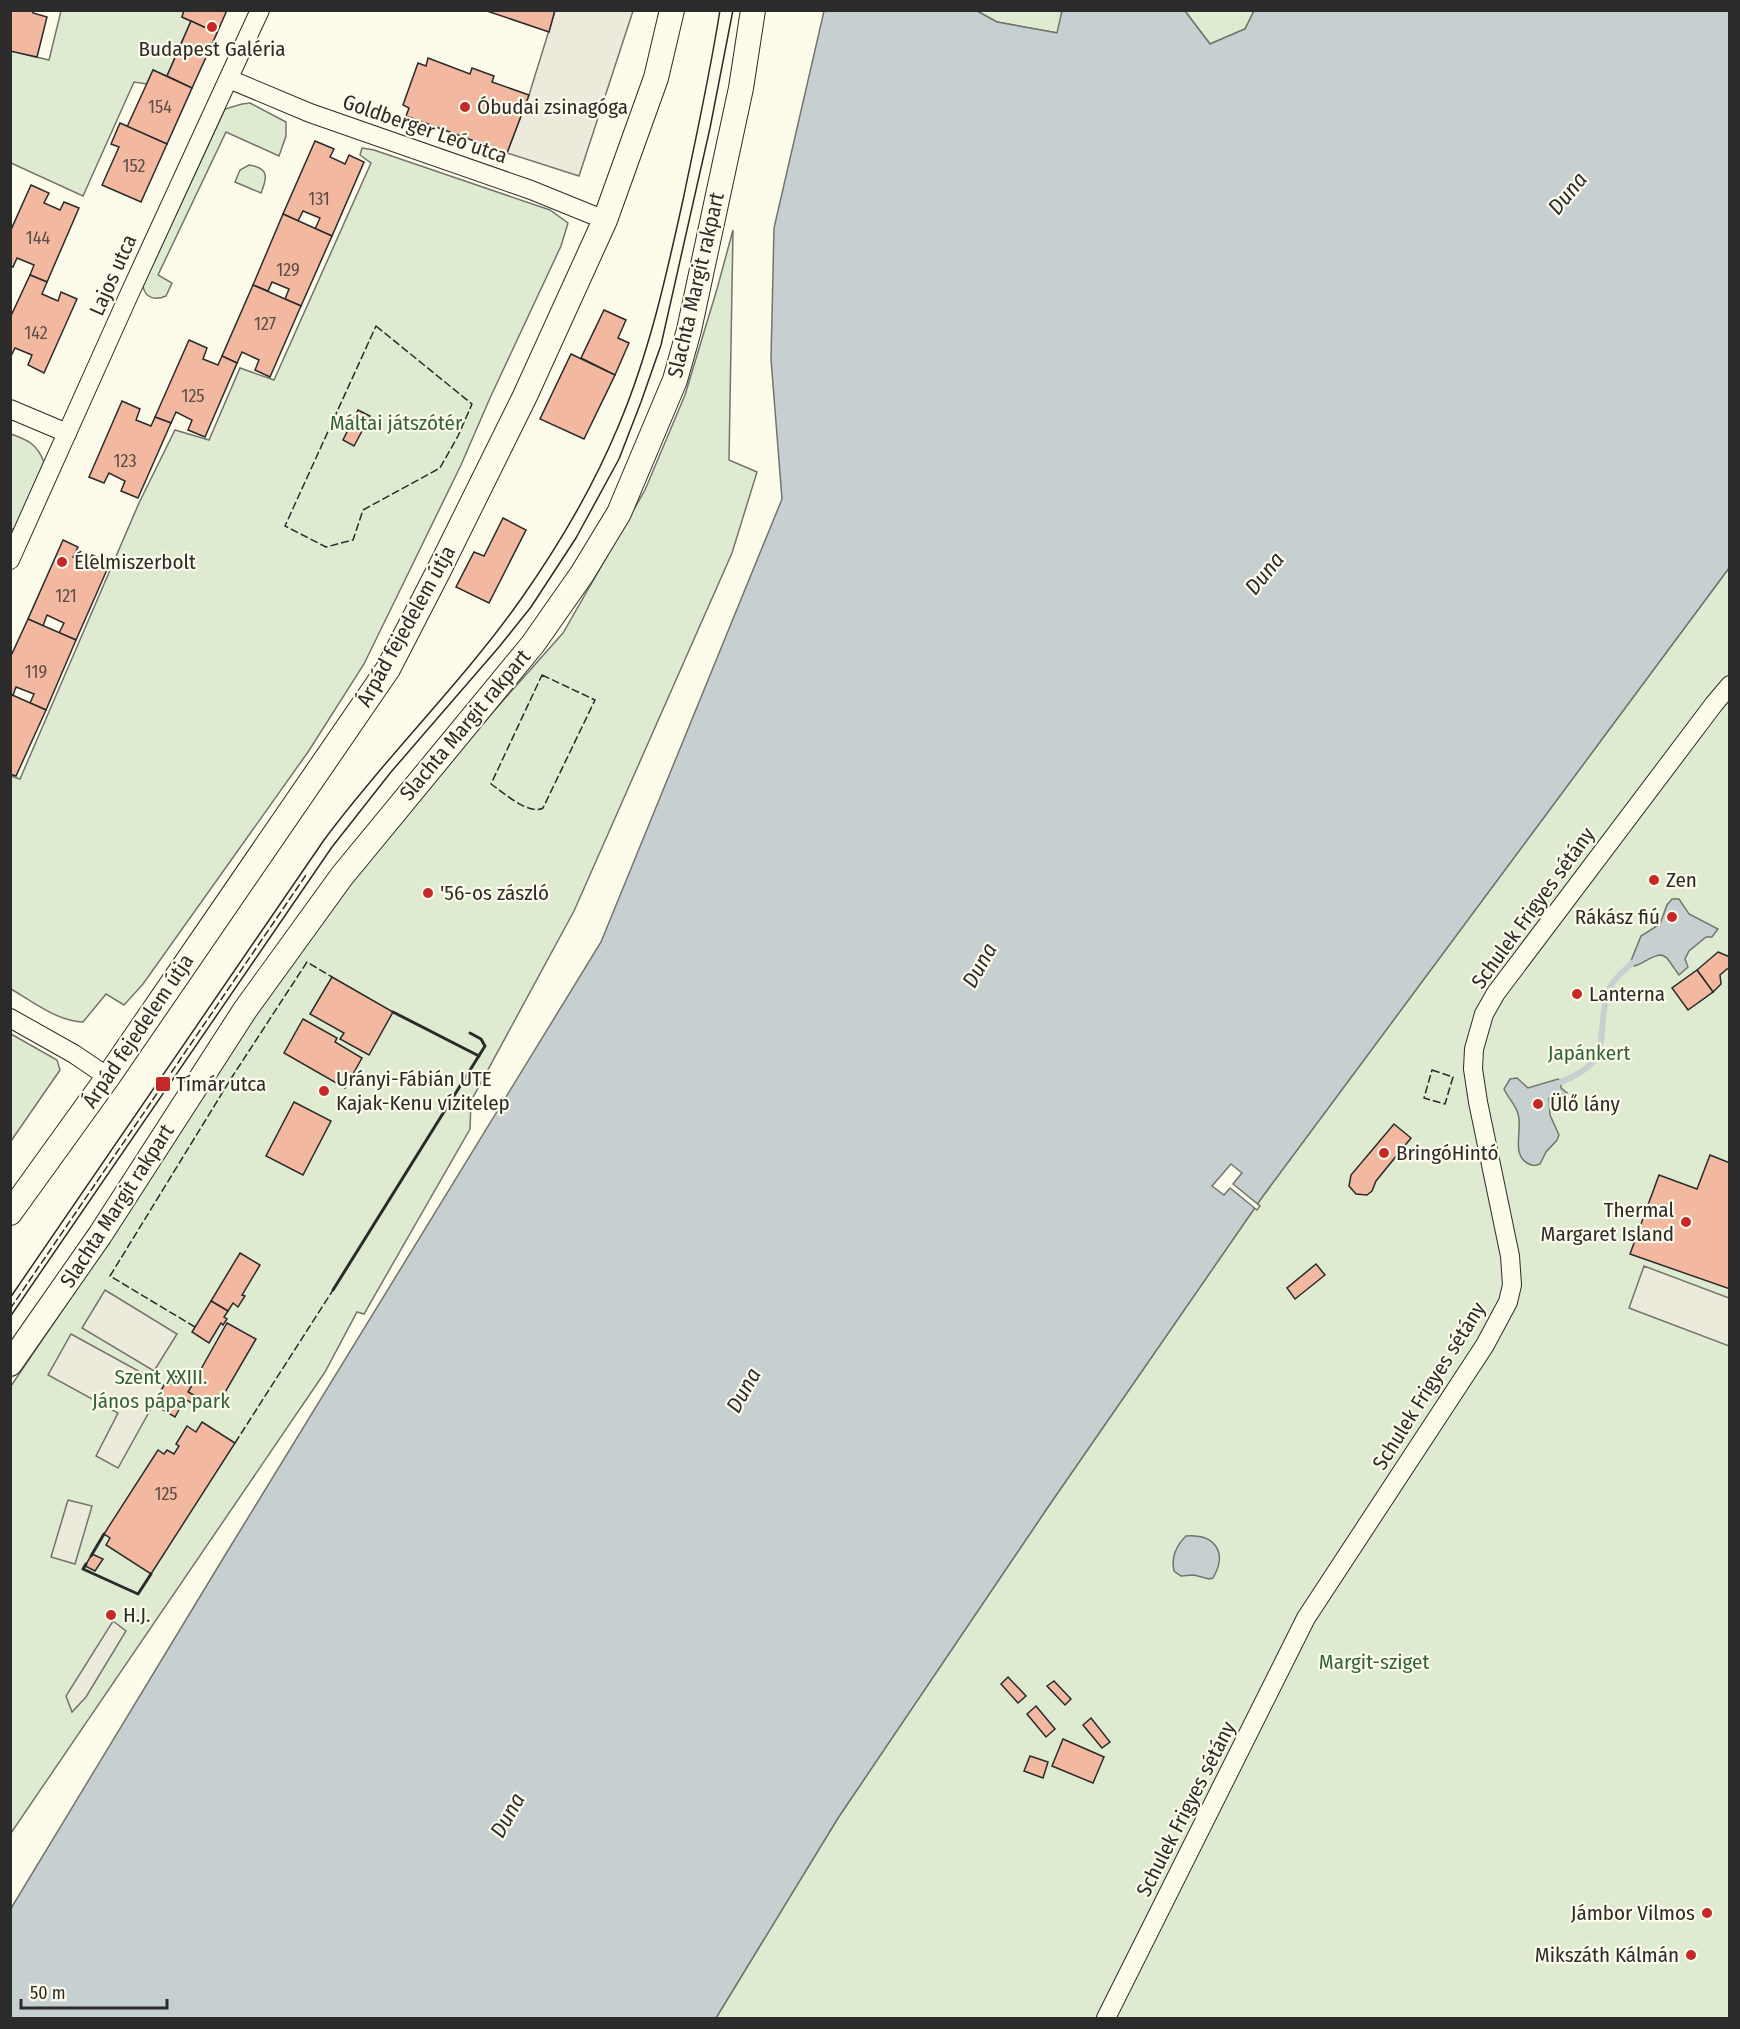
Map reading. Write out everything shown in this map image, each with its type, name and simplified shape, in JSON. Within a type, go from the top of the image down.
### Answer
[{"type":"main road","name":"Árpád fejedelem útja","points":[[10,1213],[108,1077],[387,669],[525,396],[605,220],[656,78],[672,10]]},
{"type":"main road","name":"Slachta Margit rakpart","points":[[10,1364],[100,1235],[245,1010],[342,876],[533,644],[582,574],[619,513],[675,380],[689,330],[741,87],[753,10]]},
{"type":"street","name":"Lajos utca","points":[[10,560],[260,10]]},
{"type":"street","name":"Goldberger Leó utca","points":[[230,79],[310,113],[531,190],[605,220]]},
{"type":"street","points":[[10,410],[67,433]]},
{"type":"street","name":"Schulek Frigyes sétány","points":[[1106,2019],[1306,1618],[1485,1345],[1508,1302],[1512,1285],[1510,1256],[1475,1087],[1474,1049],[1484,1014],[1496,993],[1714,704],[1730,686]]},
{"type":"street","points":[[10,1018],[74,1054],[108,1077]]},
{"type":"green space","points":[[61,11],[184,11],[182,17],[191,21],[167,76],[153,70],[147,84],[134,82],[83,196],[11,163],[11,51],[49,60]]},
{"type":"green space","points":[[977,11],[1062,11],[1058,33],[997,22]]},
{"type":"green space","points":[[1185,11],[1254,11],[1245,29],[1210,44]]},
{"type":"green space","points":[[250,103],[286,122],[286,136],[279,156],[226,132],[158,275],[172,283],[166,296],[158,298],[148,296],[143,286],[225,109]]},
{"type":"green space","name":"Máltai játszótér","points":[[362,148],[374,150],[550,210],[568,223],[561,246],[461,465],[364,664],[308,752],[143,984],[124,1005],[106,994],[83,1022],[64,1018],[11,989],[11,776],[20,779],[139,503],[175,430],[209,440],[240,368],[274,380],[371,163],[360,155]]},
{"type":"green space","points":[[249,165],[264,171],[265,183],[261,193],[235,182],[240,170]]},
{"type":"green space","name":"Szent XXIII. János pápa park","points":[[733,230],[729,460],[757,472],[732,553],[574,911],[471,1101],[470,1129],[364,1314],[357,1312],[325,1372],[11,1833],[11,1386],[114,1234],[323,903],[563,633],[645,490],[685,395]]},
{"type":"green space","points":[[11,434],[31,443],[44,462],[14,530],[11,528]]},
{"type":"green space","name":"Margit-sziget","points":[[1729,568],[1729,2018],[716,2018],[838,1818],[1048,1507],[1263,1196]]},
{"type":"green space","points":[[11,1034],[57,1060],[60,1070],[11,1141]]},
{"type":"shaded area","points":[[555,11],[633,11],[579,176],[507,153],[529,95]]},
{"type":"shaded area","points":[[1644,1266],[1729,1298],[1729,1346],[1629,1308]]},
{"type":"shaded area","points":[[105,1290],[177,1334],[154,1371],[82,1328]]},
{"type":"shaded area","points":[[71,1334],[164,1385],[118,1468],[96,1456],[118,1413],[48,1375]]},
{"type":"shaded area","points":[[68,1500],[92,1506],[75,1564],[51,1557]]},
{"type":"shaded area","points":[[113,1621],[126,1631],[86,1697],[72,1712],[66,1696]]},
{"type":"water","name":"Duna","points":[[824,11],[977,11],[997,22],[1057,33],[1062,11],[1185,11],[1210,44],[1245,29],[1254,11],[1729,11],[1729,568],[1263,1196],[1048,1507],[838,1818],[716,2018],[11,2018],[10,1910],[601,942],[782,499],[771,359],[774,228]]},
{"type":"water","points":[[1672,899],[1679,899],[1689,914],[1718,929],[1712,937],[1706,937],[1689,951],[1685,959],[1688,967],[1679,975],[1667,958],[1662,955],[1634,966],[1631,961],[1641,936],[1660,924],[1667,905]]},
{"type":"water","points":[[1517,1078],[1528,1088],[1558,1079],[1561,1082],[1561,1088],[1567,1093],[1549,1098],[1550,1115],[1559,1135],[1540,1164],[1537,1165],[1527,1163],[1522,1159],[1518,1147],[1518,1114],[1504,1089],[1510,1079]]},
{"type":"water","points":[[1186,1536],[1205,1538],[1216,1546],[1219,1560],[1213,1578],[1194,1575],[1181,1576],[1174,1571],[1175,1552]]},
{"type":"pier","points":[[1231,1164],[1242,1173],[1233,1184],[1260,1206],[1257,1210],[1230,1188],[1224,1195],[1212,1186]]},
{"type":"building","points":[[10,10],[33,10],[33,13],[47,17],[37,57],[10,51]]},
{"type":"building","name":"Budapest Galéria","points":[[184,10],[227,10],[217,33],[182,17]]},
{"type":"building","points":[[484,10],[555,10],[549,32]]},
{"type":"building","points":[[191,21],[217,33],[192,88],[167,76]]},
{"type":"building","name":"Óbudai zsinagóga","points":[[428,58],[470,74],[472,68],[494,76],[492,82],[529,95],[507,153],[406,116],[409,108],[403,105],[418,63],[426,66]]},
{"type":"building","points":[[153,70],[192,88],[167,144],[127,127]]},
{"type":"building","points":[[120,123],[167,144],[141,202],[102,185],[119,147],[111,144]]},
{"type":"building","points":[[315,141],[334,149],[330,157],[345,164],[349,155],[364,162],[332,236],[315,229],[320,218],[303,211],[298,221],[283,214]]},
{"type":"building","points":[[31,185],[49,193],[44,203],[60,210],[64,202],[79,208],[47,282],[30,275],[34,265],[17,258],[13,267],[10,266],[10,232]]},
{"type":"building","points":[[283,214],[332,236],[301,306],[285,299],[289,289],[272,282],[268,291],[253,285]]},
{"type":"building","points":[[30,275],[47,282],[42,294],[58,301],[61,292],[77,299],[44,373],[28,365],[32,355],[15,348],[10,358],[10,318]]},
{"type":"building","points":[[253,285],[301,306],[270,377],[255,370],[259,360],[242,352],[237,363],[222,356]]},
{"type":"building","points":[[604,310],[626,320],[618,338],[629,343],[615,375],[581,358]]},
{"type":"building","points":[[189,340],[207,348],[203,359],[218,365],[222,356],[237,363],[205,437],[188,430],[192,420],[176,412],[171,423],[155,417]]},
{"type":"building","points":[[571,354],[615,375],[584,439],[540,419]]},
{"type":"building","points":[[122,401],[140,409],[136,420],[151,426],[155,417],[171,423],[138,498],[121,491],[125,481],[109,473],[104,483],[89,477]]},
{"type":"building","points":[[358,410],[370,416],[354,446],[343,440]]},
{"type":"building","points":[[503,518],[526,530],[489,603],[456,587],[474,552],[484,556]]},
{"type":"building","points":[[63,540],[78,547],[73,557],[88,563],[92,555],[110,563],[76,640],[59,633],[64,623],[47,615],[43,626],[28,619]]},
{"type":"building","points":[[28,619],[76,640],[46,710],[30,703],[34,694],[16,687],[13,695],[10,694],[10,658]]},
{"type":"building","points":[[10,694],[46,710],[16,776],[10,774]]},
{"type":"building","points":[[1718,952],[1730,957],[1730,969],[1720,975],[1721,984],[1713,992],[1697,970]]},
{"type":"building","points":[[1697,970],[1713,992],[1688,1010],[1672,988]]},
{"type":"building","points":[[332,977],[393,1012],[369,1055],[340,1039],[344,1033],[310,1014]]},
{"type":"building","points":[[303,1019],[337,1038],[335,1042],[362,1058],[345,1088],[284,1053]]},
{"type":"building","points":[[294,1102],[331,1121],[303,1175],[266,1156]]},
{"type":"building","name":"BringóHintó","points":[[1394,1124],[1411,1138],[1376,1181],[1372,1191],[1367,1195],[1356,1194],[1349,1186],[1351,1175]]},
{"type":"building","name":"Thermal Margaret Island","points":[[1710,1155],[1730,1163],[1730,1289],[1630,1254],[1659,1175],[1697,1189]]},
{"type":"building","points":[[240,1253],[260,1265],[242,1295],[245,1296],[238,1307],[233,1303],[228,1311],[211,1301]]},
{"type":"building","points":[[1316,1264],[1325,1275],[1295,1299],[1287,1288]]},
{"type":"building","points":[[211,1301],[228,1311],[224,1317],[227,1319],[223,1325],[221,1323],[209,1343],[192,1332]]},
{"type":"building","points":[[227,1323],[256,1339],[220,1401],[214,1397],[210,1405],[188,1392]]},
{"type":"building","points":[[175,1376],[192,1385],[188,1392],[201,1399],[197,1406],[185,1399],[175,1417],[153,1404],[166,1382],[170,1384]]},
{"type":"building","points":[[202,1422],[235,1443],[151,1574],[106,1545],[110,1538],[104,1534],[158,1450],[164,1454],[167,1450],[174,1454],[179,1446],[176,1444],[187,1426],[196,1432]]},
{"type":"building","points":[[92,1554],[103,1559],[95,1571],[85,1566]]},
{"type":"building","points":[[1008,1677],[1026,1696],[1018,1703],[1001,1684]]},
{"type":"building","points":[[1054,1681],[1071,1699],[1065,1705],[1047,1686]]},
{"type":"building","points":[[1036,1706],[1055,1729],[1046,1737],[1027,1714]]},
{"type":"building","points":[[1091,1718],[1110,1742],[1102,1748],[1083,1725]]},
{"type":"building","points":[[1063,1739],[1104,1757],[1093,1783],[1052,1766]]},
{"type":"building","points":[[1030,1756],[1048,1762],[1043,1778],[1024,1771]]},
{"type":"waterway","points":[[1561,1082],[1578,1074],[1596,1057],[1600,1048],[1609,991],[1617,978],[1632,963]]},
{"type":"tram line","points":[[10,1298],[324,840],[372,779],[498,630],[549,558],[586,494],[629,399],[656,315],[683,200],[720,10]]},
{"type":"tram line","points":[[10,1317],[332,847],[391,772],[531,607],[576,538],[619,459],[661,345],[710,128],[733,10]]},
{"type":"fence","points":[[376,326],[472,404],[440,468],[363,510],[353,540],[326,547],[285,526],[376,326]]},
{"type":"fence","points":[[542,675],[595,700],[543,808],[537,810],[516,802],[491,784],[542,675]]},
{"type":"fence","points":[[10,1309],[306,875]]},
{"type":"fence","points":[[195,1327],[110,1276],[232,1077],[307,962],[332,977]]},
{"type":"fence","points":[[1432,1070],[1453,1077],[1445,1104],[1424,1098],[1432,1070]]},
{"type":"fence","points":[[235,1443],[333,1290]]},
{"type":"wall","points":[[393,1012],[479,1056]]},
{"type":"wall","points":[[333,1290],[485,1046],[481,1039],[470,1033]]},
{"type":"wall","points":[[91,1556],[104,1534]]},
{"type":"wall","points":[[86,1564],[83,1569],[138,1594],[151,1574]]},
{"type":"place","name":"Budapest Galéria","points":[[212,27]]},
{"type":"place","name":"Óbudai zsinagóga","points":[[465,107]]},
{"type":"place","name":"Élelmiszerbolt","points":[[62,562]]},
{"type":"place","name":"Zen","points":[[1654,880]]},
{"type":"place","name":"'56-os zászló","points":[[428,893]]},
{"type":"place","name":"Rákász fiú","points":[[1672,917]]},
{"type":"place","name":"Lanterna","points":[[1577,994]]},
{"type":"place","name":"Tímár utca","points":[[163,1084]]},
{"type":"place","name":"Urányi-Fábián UTE Kajak-Kenu vízitelep","points":[[324,1091]]},
{"type":"place","name":"Ülő lány","points":[[1538,1104]]},
{"type":"place","name":"BringóHintó","points":[[1384,1153]]},
{"type":"place","name":"Thermal Margaret Island","points":[[1686,1222]]},
{"type":"place","name":"H.J.","points":[[111,1615]]},
{"type":"place","name":"Jámbor Vilmos","points":[[1707,1913]]},
{"type":"place","name":"Mikszáth Kálmán","points":[[1691,1955]]},
{"type":"park label","name":"Japánkert","points":[[1589,1053]]}]
